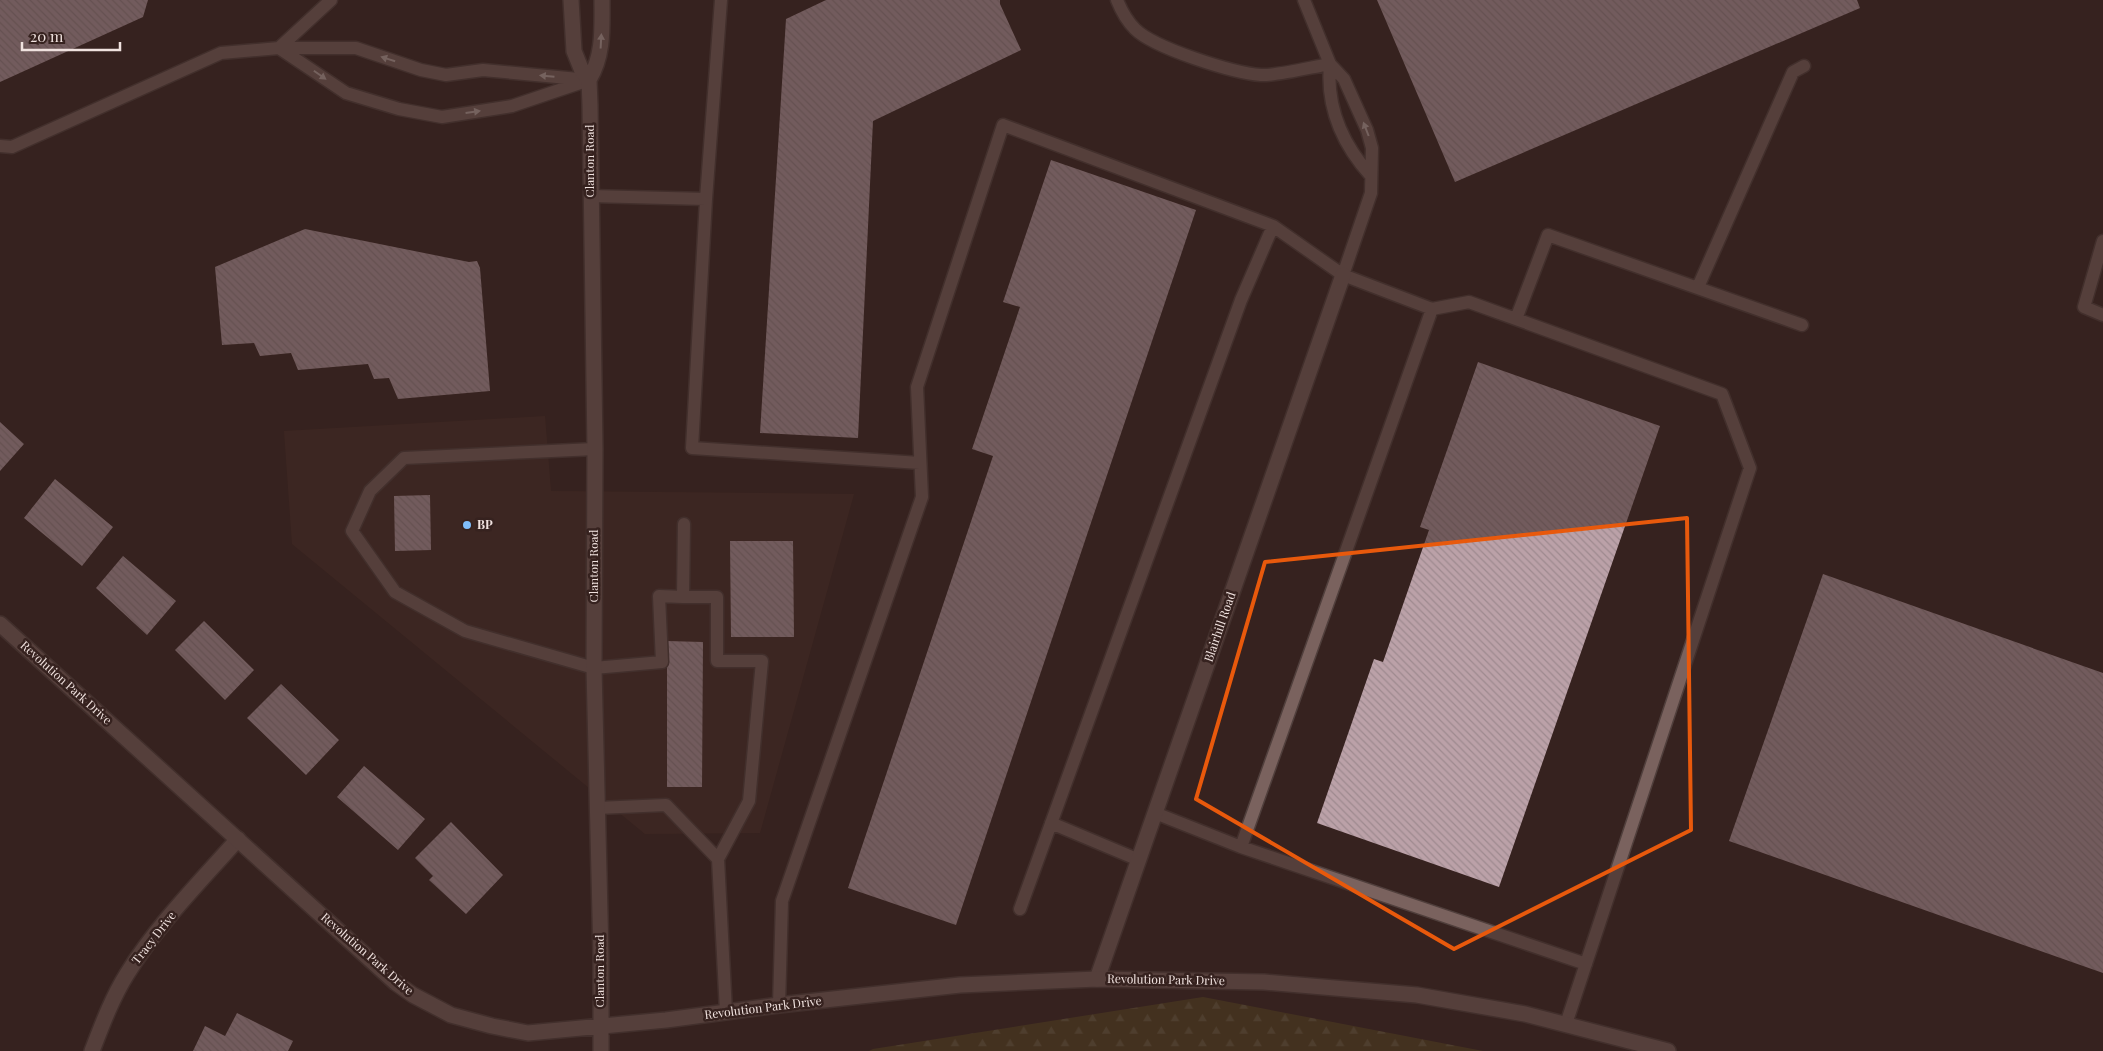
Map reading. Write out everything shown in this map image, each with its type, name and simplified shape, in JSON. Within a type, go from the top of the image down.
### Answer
[{"type":"street","name":"Clanton Road","points":[[572,0],[574,51],[582,71],[589,80]]},
{"type":"street","name":"Clanton Road","points":[[601,1051],[594,668],[595,449],[589,80],[598,62],[600,50],[602,0]]},
{"type":"street","name":"Blairhill Road","points":[[1097,979],[1343,275]]},
{"type":"street","name":"Revolution Park Drive","points":[[0,624],[396,983],[413,996],[451,1015],[528,1033],[960,985],[1097,979],[1254,982],[1362,989],[1426,996],[1525,1014],[1668,1051]]},
{"type":"street","name":"Tracy Drive","points":[[92,1051],[112,1002],[127,974],[159,929],[238,839]]},
{"type":"lane","points":[[279,48],[331,0]]},
{"type":"lane","points":[[721,0],[706,199],[692,448],[920,463]]},
{"type":"lane","points":[[1117,0],[1122,11],[1136,30],[1158,44],[1206,62],[1262,75],[1330,64]]},
{"type":"lane","points":[[1304,0],[1330,64],[1344,79],[1367,130],[1372,148],[1371,193],[1343,275]]},
{"type":"lane","points":[[279,48],[346,93],[399,109],[442,116],[512,106],[589,80]]},
{"type":"lane","points":[[0,146],[12,146],[221,53],[279,48],[356,48],[421,70],[446,75],[483,70],[589,80]]},
{"type":"lane","points":[[1330,64],[1328,82],[1341,131],[1354,157],[1370,176]]},
{"type":"lane","points":[[1698,287],[1792,72],[1804,66]]},
{"type":"lane","points":[[779,1005],[782,901],[922,497],[918,387],[1003,124],[1273,226],[1343,275],[1432,309],[1469,302],[1722,394],[1750,468],[1566,1024]]},
{"type":"lane","points":[[590,196],[706,199]]},
{"type":"lane","points":[[1020,909],[1241,300],[1273,226]]},
{"type":"lane","points":[[1516,319],[1548,235],[1802,325]]},
{"type":"lane","points":[[2103,242],[2084,307],[2103,315]]},
{"type":"lane","points":[[1241,847],[1432,309]]},
{"type":"lane","points":[[595,449],[404,458],[370,491],[352,531],[395,592],[465,631],[594,668],[662,662],[659,596],[717,597],[717,660],[762,661],[749,801],[718,859],[726,1012]]},
{"type":"lane","points":[[683,597],[684,524]]},
{"type":"lane","points":[[597,808],[666,806],[718,859]]},
{"type":"lane","points":[[1155,813],[1241,847],[1586,964]]},
{"type":"lane","points":[[1051,823],[1138,860]]},
{"type":"highlighted area","points":[[1687,518],[1691,830],[1454,949],[1196,799],[1265,562]]},
{"type":"shaded area","points":[[545,416],[551,491],[854,494],[760,833],[645,834],[292,544],[284,431]]},
{"type":"green space","points":[[1203,997],[1483,1051],[869,1051],[873,1049]]},
{"type":"building","points":[[0,0],[148,0],[143,17],[0,82]]},
{"type":"building","points":[[826,0],[1000,0],[1000,4],[1021,50],[873,121],[858,438],[760,433],[786,19]]},
{"type":"building","points":[[1377,0],[1857,0],[1860,8],[1455,182]]},
{"type":"building","points":[[1051,160],[1196,210],[956,925],[848,888],[993,456],[972,449],[1020,307],[1003,302]]},
{"type":"building","points":[[305,229],[469,262],[477,261],[480,268],[490,391],[398,399],[389,378],[374,379],[368,364],[298,370],[291,353],[260,356],[254,343],[222,345],[215,267]]},
{"type":"building","points":[[1478,362],[1660,426],[1499,887],[1317,823],[1374,659],[1383,662],[1429,530],[1420,527]]},
{"type":"building","points":[[0,422],[24,444],[0,471]]},
{"type":"building","points":[[55,479],[113,527],[82,566],[24,518]]},
{"type":"building","points":[[430,495],[431,550],[395,551],[394,496]]},
{"type":"building","points":[[730,541],[793,541],[794,637],[731,637]]},
{"type":"building","points":[[123,556],[176,601],[147,635],[96,588]]},
{"type":"building","points":[[1823,574],[2103,673],[2103,973],[1729,841]]},
{"type":"building","points":[[204,621],[254,670],[225,700],[175,650]]},
{"type":"building","points":[[667,641],[703,642],[702,787],[667,787]]},
{"type":"building","points":[[281,684],[339,740],[306,775],[247,718]]},
{"type":"building","points":[[364,766],[425,819],[398,850],[337,797]]},
{"type":"building","points":[[451,822],[503,875],[466,914],[429,880],[433,876],[415,858]]},
{"type":"building","points":[[237,1013],[293,1041],[288,1051],[193,1051],[205,1026],[225,1036]]},
{"type":"place","name":"BP","points":[[467,525]]}]
